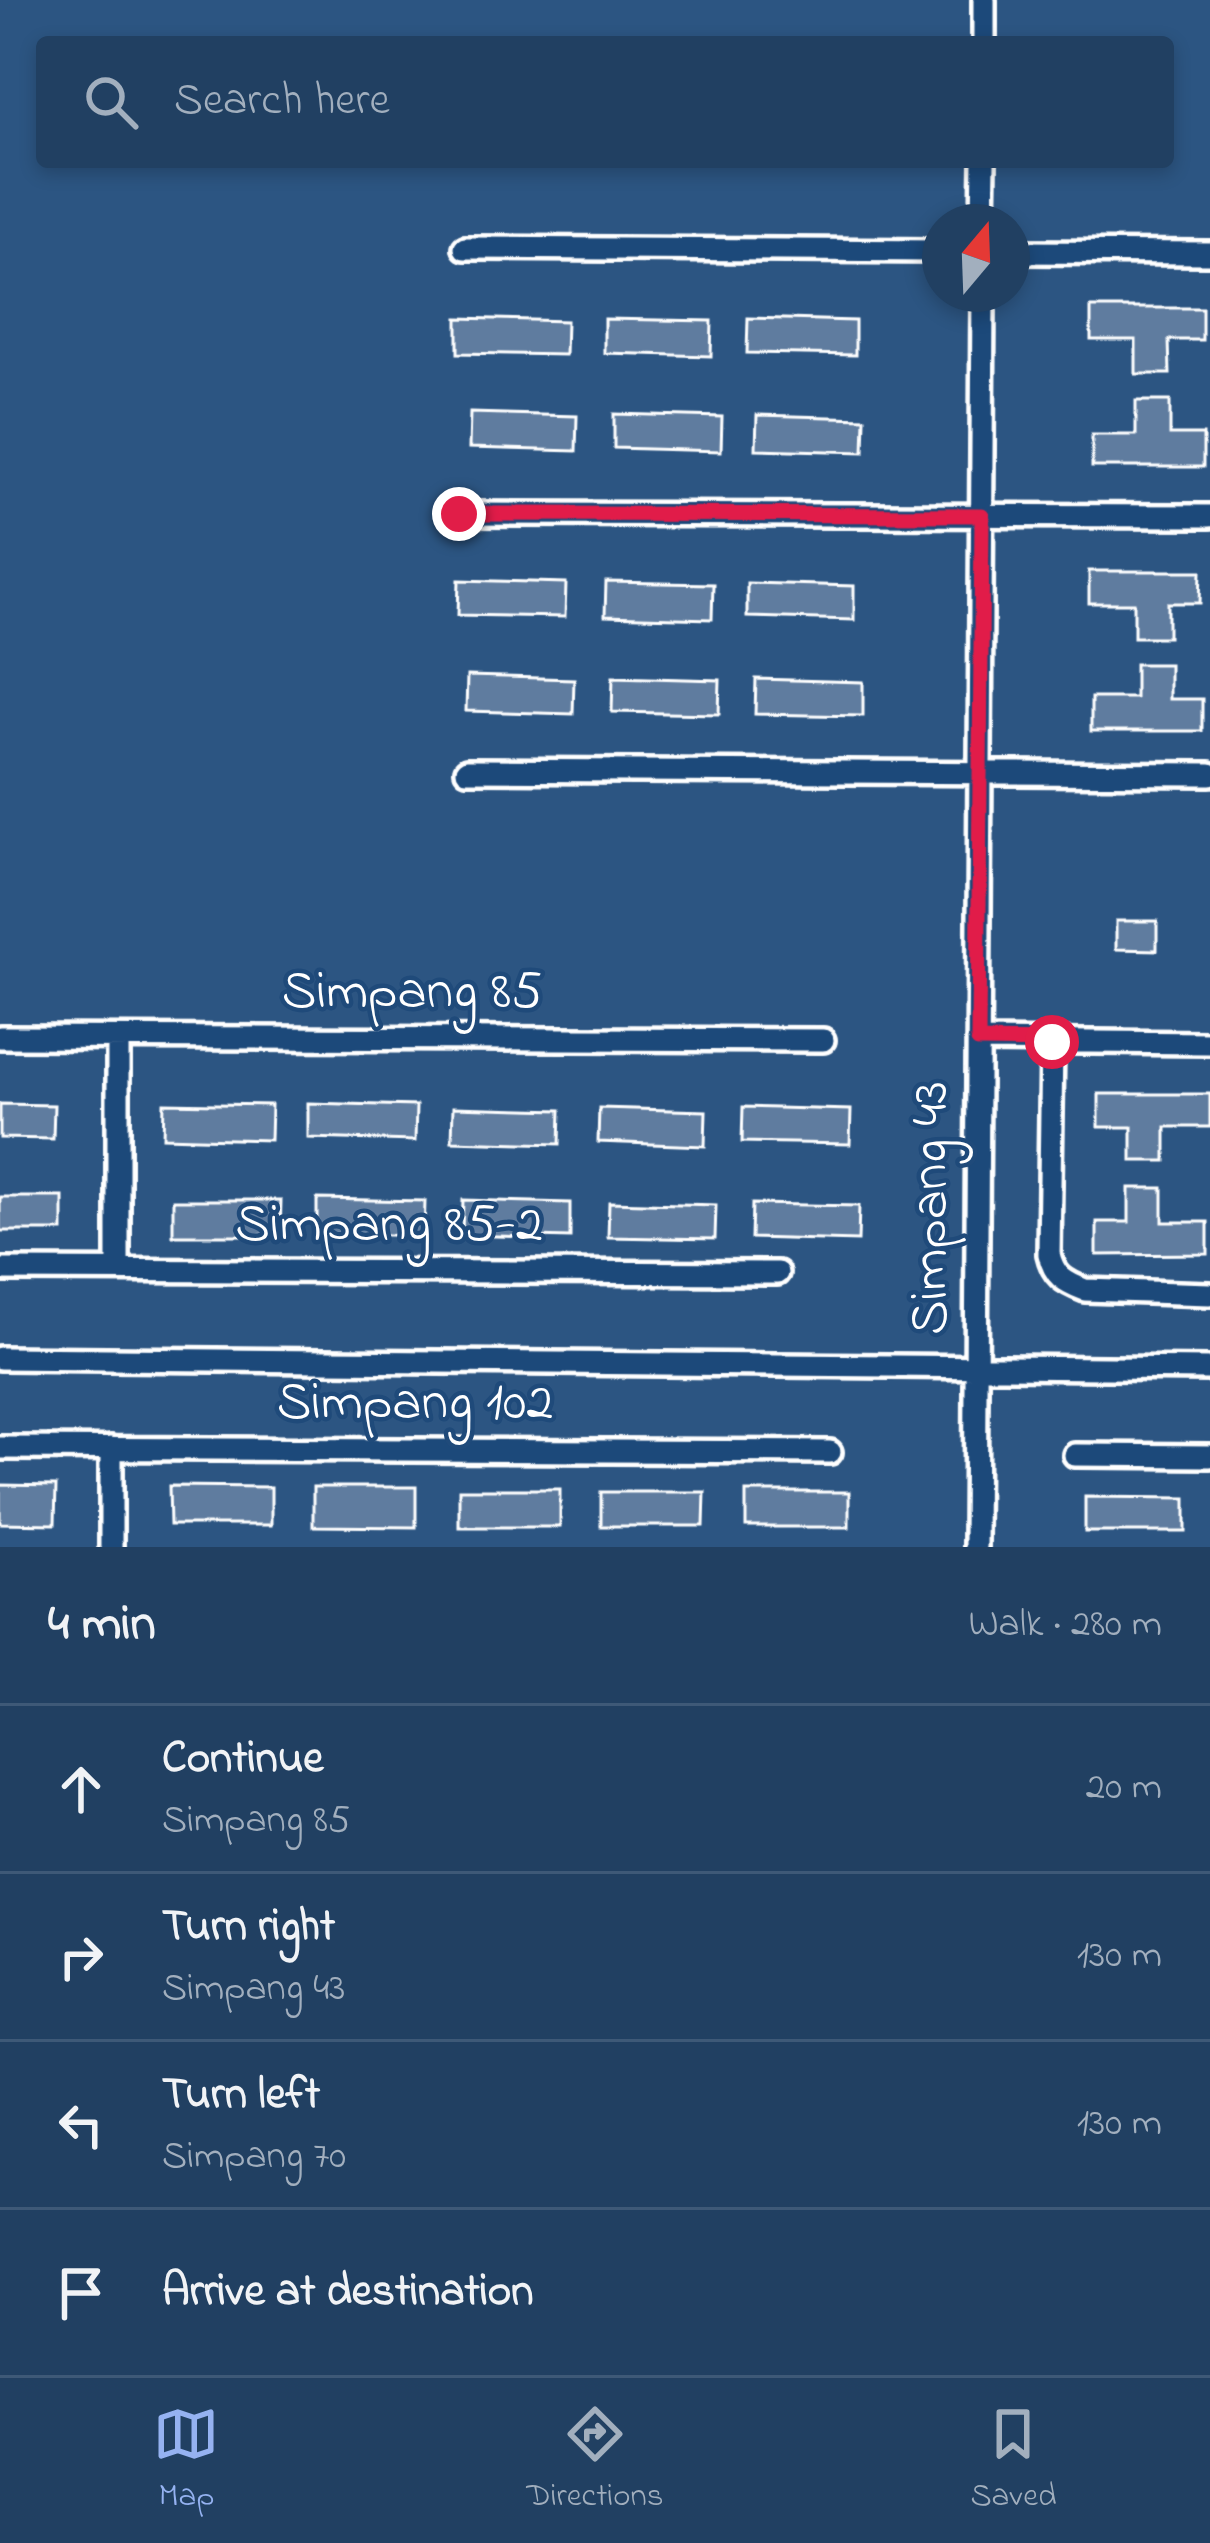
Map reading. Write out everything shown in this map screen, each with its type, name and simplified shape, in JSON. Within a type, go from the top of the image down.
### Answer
[{"type":"street","points":[[984,0],[984,36]]},
{"type":"street","points":[[983,168],[983,204]]},
{"type":"street","points":[[465,248],[922,251]]},
{"type":"street","points":[[1030,252],[1210,253]]},
{"type":"street","name":"Simpang 43","points":[[975,1547],[983,312]]},
{"type":"street","points":[[459,514],[1210,516]]},
{"type":"street","points":[[467,770],[1210,774]]},
{"type":"street","name":"Simpang 85","points":[[0,1037],[823,1040]]},
{"type":"street","points":[[118,1038],[118,1270]]},
{"type":"street","points":[[978,1041],[1210,1043]]},
{"type":"street","points":[[1052,1042],[1049,1254],[1053,1271],[1068,1284],[1085,1289],[1210,1294]]},
{"type":"street","name":"Simpang 85-2","points":[[0,1270],[777,1274]]},
{"type":"street","points":[[0,1358],[1210,1369]]},
{"type":"street","name":"Simpang 102","points":[[0,1448],[830,1451]]},
{"type":"street","points":[[111,1448],[111,1547]]},
{"type":"street","points":[[1075,1455],[1210,1456]]},
{"type":"building","points":[[1091,308],[1202,308],[1202,340],[1169,340],[1170,374],[1136,374],[1136,340],[1091,340]]},
{"type":"building","points":[[458,318],[566,321],[565,355],[458,353]]},
{"type":"building","points":[[748,318],[855,321],[855,355],[747,353]]},
{"type":"building","points":[[604,319],[712,321],[711,356],[604,353]]},
{"type":"building","points":[[1136,401],[1170,401],[1170,435],[1203,435],[1203,467],[1092,467],[1092,435],[1136,435]]},
{"type":"building","points":[[470,413],[577,416],[576,451],[469,448]]},
{"type":"building","points":[[614,414],[722,417],[721,451],[614,448]]},
{"type":"building","points":[[757,415],[865,418],[864,452],[756,449]]},
{"type":"building","points":[[1089,571],[1201,571],[1200,603],[1168,603],[1168,637],[1134,637],[1134,603],[1089,603]]},
{"type":"building","points":[[459,580],[566,583],[565,617],[458,615]]},
{"type":"building","points":[[606,582],[713,584],[712,619],[605,616]]},
{"type":"building","points":[[747,583],[854,586],[854,620],[747,617]]},
{"type":"building","points":[[1135,664],[1169,664],[1169,699],[1202,699],[1202,731],[1091,731],[1091,698],[1135,698]]},
{"type":"building","points":[[467,676],[574,679],[573,714],[466,711]]},
{"type":"building","points":[[613,677],[720,680],[719,714],[612,712]]},
{"type":"building","points":[[756,679],[863,682],[863,716],[755,714]]},
{"type":"building","points":[[1116,921],[1157,921],[1157,950],[1116,949]]},
{"type":"building","points":[[1099,1094],[1210,1094],[1210,1127],[1166,1127],[1166,1161],[1132,1161],[1132,1127],[1099,1127]]},
{"type":"building","points":[[164,1103],[271,1105],[270,1140],[163,1137]]},
{"type":"building","points":[[308,1103],[416,1106],[415,1141],[308,1138]]},
{"type":"building","points":[[0,1104],[54,1105],[53,1139],[0,1138]]},
{"type":"building","points":[[453,1107],[561,1110],[560,1144],[452,1141]]},
{"type":"building","points":[[743,1107],[851,1110],[850,1144],[742,1142]]},
{"type":"building","points":[[599,1108],[706,1111],[705,1146],[598,1142]]},
{"type":"building","points":[[1129,1188],[1163,1188],[1163,1222],[1208,1222],[1208,1254],[1097,1255],[1097,1222],[1129,1222]]},
{"type":"building","points":[[0,1197],[63,1197],[63,1231],[0,1231]]},
{"type":"building","points":[[317,1199],[425,1201],[424,1236],[317,1233]]},
{"type":"building","points":[[173,1200],[281,1200],[280,1235],[173,1235]]},
{"type":"building","points":[[463,1200],[570,1203],[570,1238],[462,1235]]},
{"type":"building","points":[[609,1202],[716,1205],[715,1239],[608,1237]]},
{"type":"building","points":[[752,1204],[859,1206],[858,1241],[751,1238]]},
{"type":"building","points":[[0,1485],[56,1486],[55,1524],[0,1523]]},
{"type":"building","points":[[169,1486],[271,1487],[271,1525],[170,1525]]},
{"type":"building","points":[[313,1487],[416,1487],[416,1527],[313,1526]]},
{"type":"building","points":[[459,1489],[560,1489],[560,1527],[459,1527]]},
{"type":"building","points":[[601,1492],[705,1492],[704,1526],[601,1526]]},
{"type":"building","points":[[746,1492],[849,1492],[849,1527],[746,1527]]},
{"type":"building","points":[[1085,1497],[1186,1498],[1186,1532],[1085,1532]]},
{"type":"route","points":[[459,514],[982,515],[978,1041],[1052,1042]]}]
